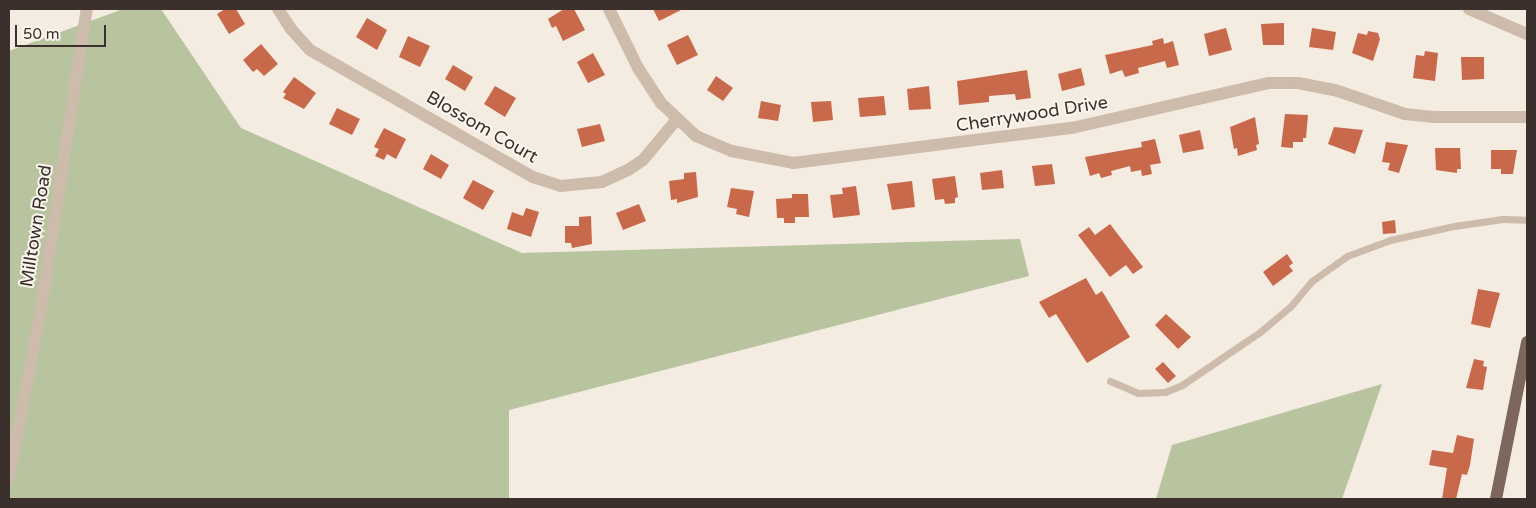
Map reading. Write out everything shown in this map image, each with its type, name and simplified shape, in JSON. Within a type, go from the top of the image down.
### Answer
[{"type":"main road","points":[[1496,499],[1527,342]]},
{"type":"street","name":"Milltown Road","points":[[9,478],[36,337],[87,9]]},
{"type":"street","name":"Blossom Court","points":[[278,9],[291,29],[310,50],[533,177],[560,186],[602,182],[628,170],[643,160],[677,119]]},
{"type":"street","name":"Cherrywood Drive","points":[[608,9],[638,68],[660,103],[696,136],[732,151],[793,163],[1063,130],[1268,83],[1298,83],[1335,90],[1415,115],[1527,117]]},
{"type":"street","points":[[1469,9],[1527,34]]},
{"type":"lane","points":[[1110,381],[1138,393],[1165,392],[1182,385],[1260,332],[1290,307],[1312,281],[1347,256],[1390,240],[1454,226],[1502,219],[1527,220]]},
{"type":"green space","points":[[123,9],[161,9],[241,128],[522,253],[1020,239],[1029,276],[509,410],[509,499],[9,499],[9,51]]},
{"type":"green space","points":[[1382,384],[1342,499],[1156,499],[1172,445]]},
{"type":"building","points":[[225,9],[236,9],[245,24],[229,34],[217,14]]},
{"type":"building","points":[[564,9],[574,9],[585,30],[563,41],[556,26],[552,28],[548,19]]},
{"type":"building","points":[[653,9],[683,9],[659,21]]},
{"type":"building","points":[[367,18],[387,30],[377,50],[356,37]]},
{"type":"building","points":[[1284,23],[1284,45],[1263,45],[1261,24]]},
{"type":"building","points":[[1226,28],[1232,50],[1209,56],[1204,34]]},
{"type":"building","points":[[1312,28],[1336,32],[1333,50],[1309,47]]},
{"type":"building","points":[[1368,31],[1378,33],[1380,39],[1373,61],[1352,53],[1358,33],[1367,35]]},
{"type":"building","points":[[688,35],[698,55],[677,65],[667,45]]},
{"type":"building","points":[[408,36],[430,46],[420,67],[399,57]]},
{"type":"building","points":[[1163,38],[1164,44],[1173,41],[1179,65],[1167,68],[1165,61],[1138,68],[1139,73],[1125,77],[1122,70],[1110,74],[1105,55],[1153,45],[1152,41]]},
{"type":"building","points":[[261,44],[278,64],[264,76],[257,69],[253,72],[243,60]]},
{"type":"building","points":[[1425,51],[1438,53],[1435,81],[1413,78],[1416,55],[1424,56]]},
{"type":"building","points":[[593,53],[605,75],[588,83],[577,62]]},
{"type":"building","points":[[1461,57],[1484,57],[1484,79],[1462,80]]},
{"type":"building","points":[[453,65],[473,77],[465,91],[445,79]]},
{"type":"building","points":[[1081,68],[1085,85],[1062,91],[1058,74]]},
{"type":"building","points":[[1027,70],[1031,98],[1016,100],[1015,94],[989,96],[989,102],[959,105],[957,81]]},
{"type":"building","points":[[716,76],[733,88],[723,101],[707,90]]},
{"type":"building","points":[[294,77],[316,93],[304,109],[283,98],[286,94],[283,92]]},
{"type":"building","points":[[495,86],[516,98],[505,117],[484,104]]},
{"type":"building","points":[[929,86],[931,109],[909,110],[907,89]]},
{"type":"building","points":[[884,96],[886,115],[860,117],[858,98]]},
{"type":"building","points":[[761,101],[781,105],[778,121],[758,118]]},
{"type":"building","points":[[831,101],[833,120],[813,122],[811,102]]},
{"type":"building","points":[[337,108],[360,119],[352,135],[329,124]]},
{"type":"building","points":[[1285,114],[1308,115],[1306,138],[1303,138],[1303,142],[1293,142],[1293,148],[1281,147]]},
{"type":"building","points":[[1255,117],[1259,144],[1256,145],[1257,150],[1238,156],[1237,148],[1234,149],[1230,127]]},
{"type":"building","points":[[600,124],[605,141],[582,147],[577,129]]},
{"type":"building","points":[[1334,127],[1363,130],[1355,154],[1328,144]]},
{"type":"building","points":[[384,128],[406,139],[396,159],[387,154],[384,160],[375,156],[379,149],[374,147]]},
{"type":"building","points":[[1200,130],[1204,149],[1183,153],[1179,135]]},
{"type":"building","points":[[1155,139],[1161,163],[1150,165],[1152,174],[1142,176],[1141,170],[1131,172],[1130,166],[1111,171],[1112,175],[1101,178],[1099,173],[1090,176],[1085,157],[1142,147],[1141,142]]},
{"type":"building","points":[[1386,142],[1408,145],[1399,173],[1388,170],[1390,163],[1382,162]]},
{"type":"building","points":[[1435,148],[1460,148],[1461,169],[1457,169],[1457,173],[1436,170]]},
{"type":"building","points":[[1491,150],[1517,150],[1513,174],[1501,174],[1501,169],[1491,169]]},
{"type":"building","points":[[431,154],[449,165],[441,179],[423,169]]},
{"type":"building","points":[[1052,164],[1055,184],[1035,186],[1032,166]]},
{"type":"building","points":[[1002,170],[1004,188],[982,190],[980,173]]},
{"type":"building","points":[[696,172],[698,197],[677,203],[677,199],[671,200],[669,181],[684,179],[684,173]]},
{"type":"building","points":[[955,176],[958,197],[955,198],[955,203],[945,204],[944,199],[935,200],[932,179]]},
{"type":"building","points":[[473,180],[494,191],[483,210],[463,198]]},
{"type":"building","points":[[912,181],[915,207],[892,210],[887,184]]},
{"type":"building","points":[[856,186],[860,215],[833,218],[830,195],[843,194],[842,188]]},
{"type":"building","points":[[731,188],[754,191],[749,217],[736,214],[737,209],[727,207]]},
{"type":"building","points":[[792,194],[808,194],[809,217],[795,217],[795,223],[784,223],[784,218],[777,218],[776,199],[792,198]]},
{"type":"building","points":[[639,204],[646,221],[623,230],[616,213]]},
{"type":"building","points":[[526,208],[539,212],[531,237],[507,229],[512,212],[523,216]]},
{"type":"building","points":[[591,216],[592,244],[572,248],[571,243],[565,243],[565,226],[579,226],[579,217]]},
{"type":"building","points":[[1395,220],[1396,233],[1383,234],[1382,222]]},
{"type":"building","points":[[1110,224],[1143,267],[1133,274],[1126,265],[1110,277],[1078,235],[1089,227],[1095,235]]},
{"type":"building","points":[[1287,254],[1293,263],[1289,266],[1293,271],[1273,286],[1263,272]]},
{"type":"building","points":[[1086,278],[1096,295],[1102,291],[1130,337],[1087,363],[1056,314],[1049,318],[1039,302]]},
{"type":"building","points":[[1478,289],[1500,293],[1490,328],[1471,324]]},
{"type":"building","points":[[1166,314],[1191,337],[1178,349],[1155,325]]},
{"type":"building","points":[[1474,359],[1484,361],[1483,366],[1487,367],[1483,390],[1466,388]]},
{"type":"building","points":[[1163,362],[1176,376],[1168,383],[1155,369]]},
{"type":"building","points":[[1457,435],[1474,439],[1470,465],[1467,475],[1462,474],[1456,499],[1442,499],[1447,468],[1429,465],[1432,450],[1453,453]]}]
